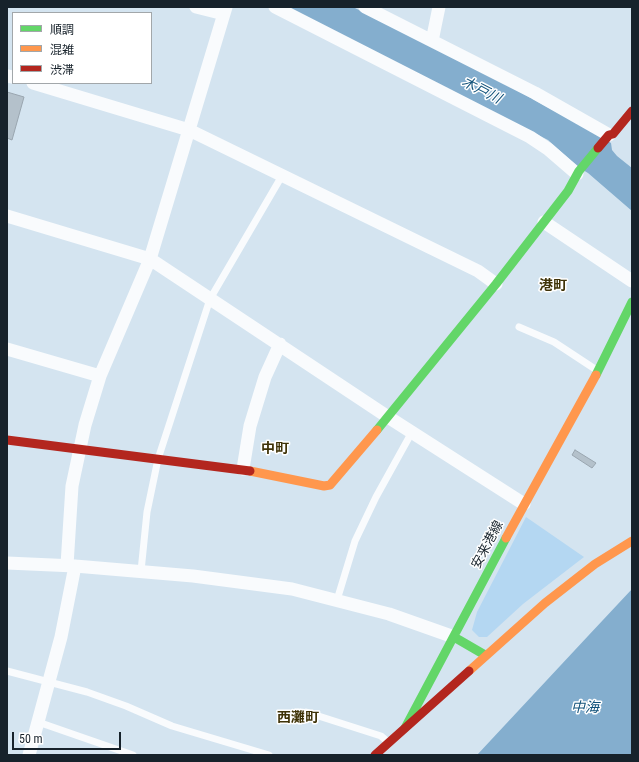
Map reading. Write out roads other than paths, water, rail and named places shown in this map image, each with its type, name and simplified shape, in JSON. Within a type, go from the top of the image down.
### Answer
[{"type":"street","points":[[29,755],[61,637],[71,566],[72,486],[79,449],[100,376],[150,258],[225,11],[196,7]]},
{"type":"street","points":[[275,7],[530,137],[578,173]]},
{"type":"street","points":[[365,7],[535,93],[606,138]]},
{"type":"street","points":[[432,41],[439,7]]},
{"type":"street","points":[[36,84],[189,130],[283,174],[478,270],[496,284]]},
{"type":"street","points":[[7,440],[243,469],[324,486],[330,485],[388,417],[496,284],[568,191],[578,173],[606,138],[613,134],[632,111]]},
{"type":"street","points":[[7,216],[150,258],[388,417],[524,504]]},
{"type":"street","points":[[544,222],[632,281]]},
{"type":"street","name":"安来港線","points":[[405,728],[524,504],[598,371],[632,302]]},
{"type":"street","points":[[243,469],[250,426],[265,377],[280,344]]},
{"type":"street","points":[[7,349],[100,376]]},
{"type":"street","points":[[375,755],[485,655],[545,603],[595,564],[632,541]]},
{"type":"street","points":[[7,563],[141,571],[292,589],[390,614],[454,637],[485,655]]},
{"type":"lane","points":[[141,571],[147,512],[158,459],[210,299],[283,174]]},
{"type":"lane","points":[[519,327],[554,342],[598,371]]},
{"type":"lane","points":[[338,600],[354,541],[376,497],[412,432]]},
{"type":"lane","points":[[7,671],[87,692],[126,706],[172,726],[269,755]]},
{"type":"lane","points":[[306,712],[381,736],[389,742]]},
{"type":"lane","points":[[38,722],[132,755]]},
{"type":"water","name":"木戸川","points":[[287,7],[353,7],[507,85],[602,137],[611,143],[612,150],[617,156],[632,168],[632,211],[588,173],[578,167],[548,140]]},
{"type":"water","name":"中海","points":[[632,589],[632,755],[477,755],[588,636]]},
{"type":"district","name":"港町","points":[[553,286]]},
{"type":"district","name":"中町","points":[[275,449]]},
{"type":"district","name":"西灘町","points":[[298,718]]}]
